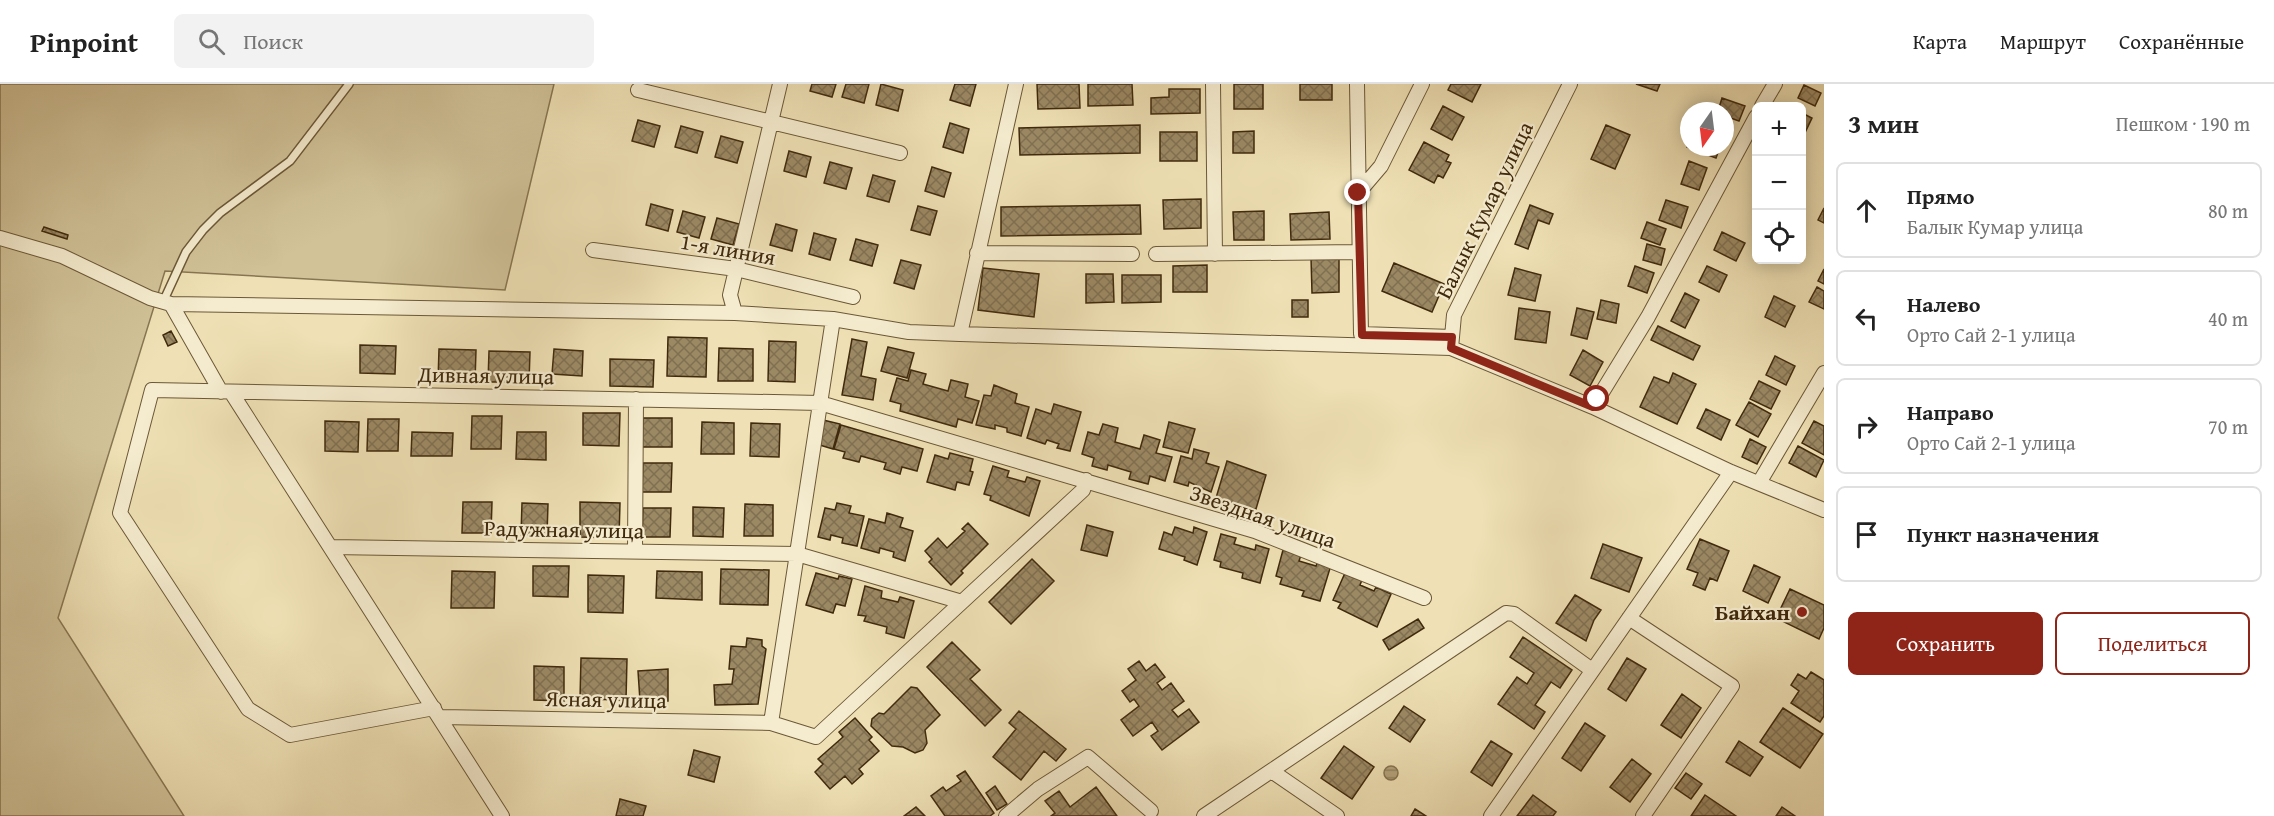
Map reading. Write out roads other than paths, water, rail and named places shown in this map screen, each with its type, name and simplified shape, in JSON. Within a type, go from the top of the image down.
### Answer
[{"type":"street","points":[[735,313],[730,295],[780,84]]},
{"type":"street","points":[[960,334],[1016,84]]},
{"type":"street","points":[[1213,84],[1215,254]]},
{"type":"street","points":[[1357,84],[1362,335],[1451,342],[1731,472],[1824,510]]},
{"type":"street","points":[[1358,193],[1381,166],[1422,84]]},
{"type":"street","name":"Балык Кумар улица","points":[[1451,342],[1455,315],[1570,84]]},
{"type":"street","points":[[1764,102],[1775,84]]},
{"type":"street","points":[[638,90],[900,153]]},
{"type":"street","points":[[1593,407],[1648,317],[1752,124]]},
{"type":"street","points":[[0,238],[62,256],[167,303],[735,313],[833,319],[909,332],[1451,342]]},
{"type":"street","name":"1-я линия","points":[[593,250],[736,269],[853,297]]},
{"type":"street","points":[[1156,254],[1359,252]]},
{"type":"street","points":[[977,253],[1132,254]]},
{"type":"street","points":[[167,303],[331,547],[502,816]]},
{"type":"street","points":[[833,319],[771,723],[816,737],[1083,490],[1086,480]]},
{"type":"street","points":[[1759,483],[1824,373]]},
{"type":"street","name":"Дивная улица","points":[[152,390],[820,403]]},
{"type":"street","name":"Ясная улица","points":[[152,390],[120,513],[248,709],[290,735],[437,712],[771,723]]},
{"type":"street","points":[[635,551],[636,399]]},
{"type":"street","name":"Звездная улица","points":[[820,403],[1255,531],[1424,598]]},
{"type":"street","points":[[1491,816],[1731,472]]},
{"type":"street","name":"Радужная улица","points":[[331,547],[797,554]]},
{"type":"street","points":[[797,554],[962,602]]},
{"type":"street","points":[[1204,816],[1273,772],[1506,613],[1514,614],[1592,670]]},
{"type":"street","points":[[1629,618],[1732,686],[1643,816]]},
{"type":"street","points":[[1006,816],[1038,789],[1088,757],[1151,811]]},
{"type":"street","points":[[1273,772],[1337,816]]},
{"type":"lane","points":[[167,303],[186,252],[203,230],[220,213],[290,161],[349,84]]},
{"type":"place","name":"Байхан","points":[[1802,612]]}]
